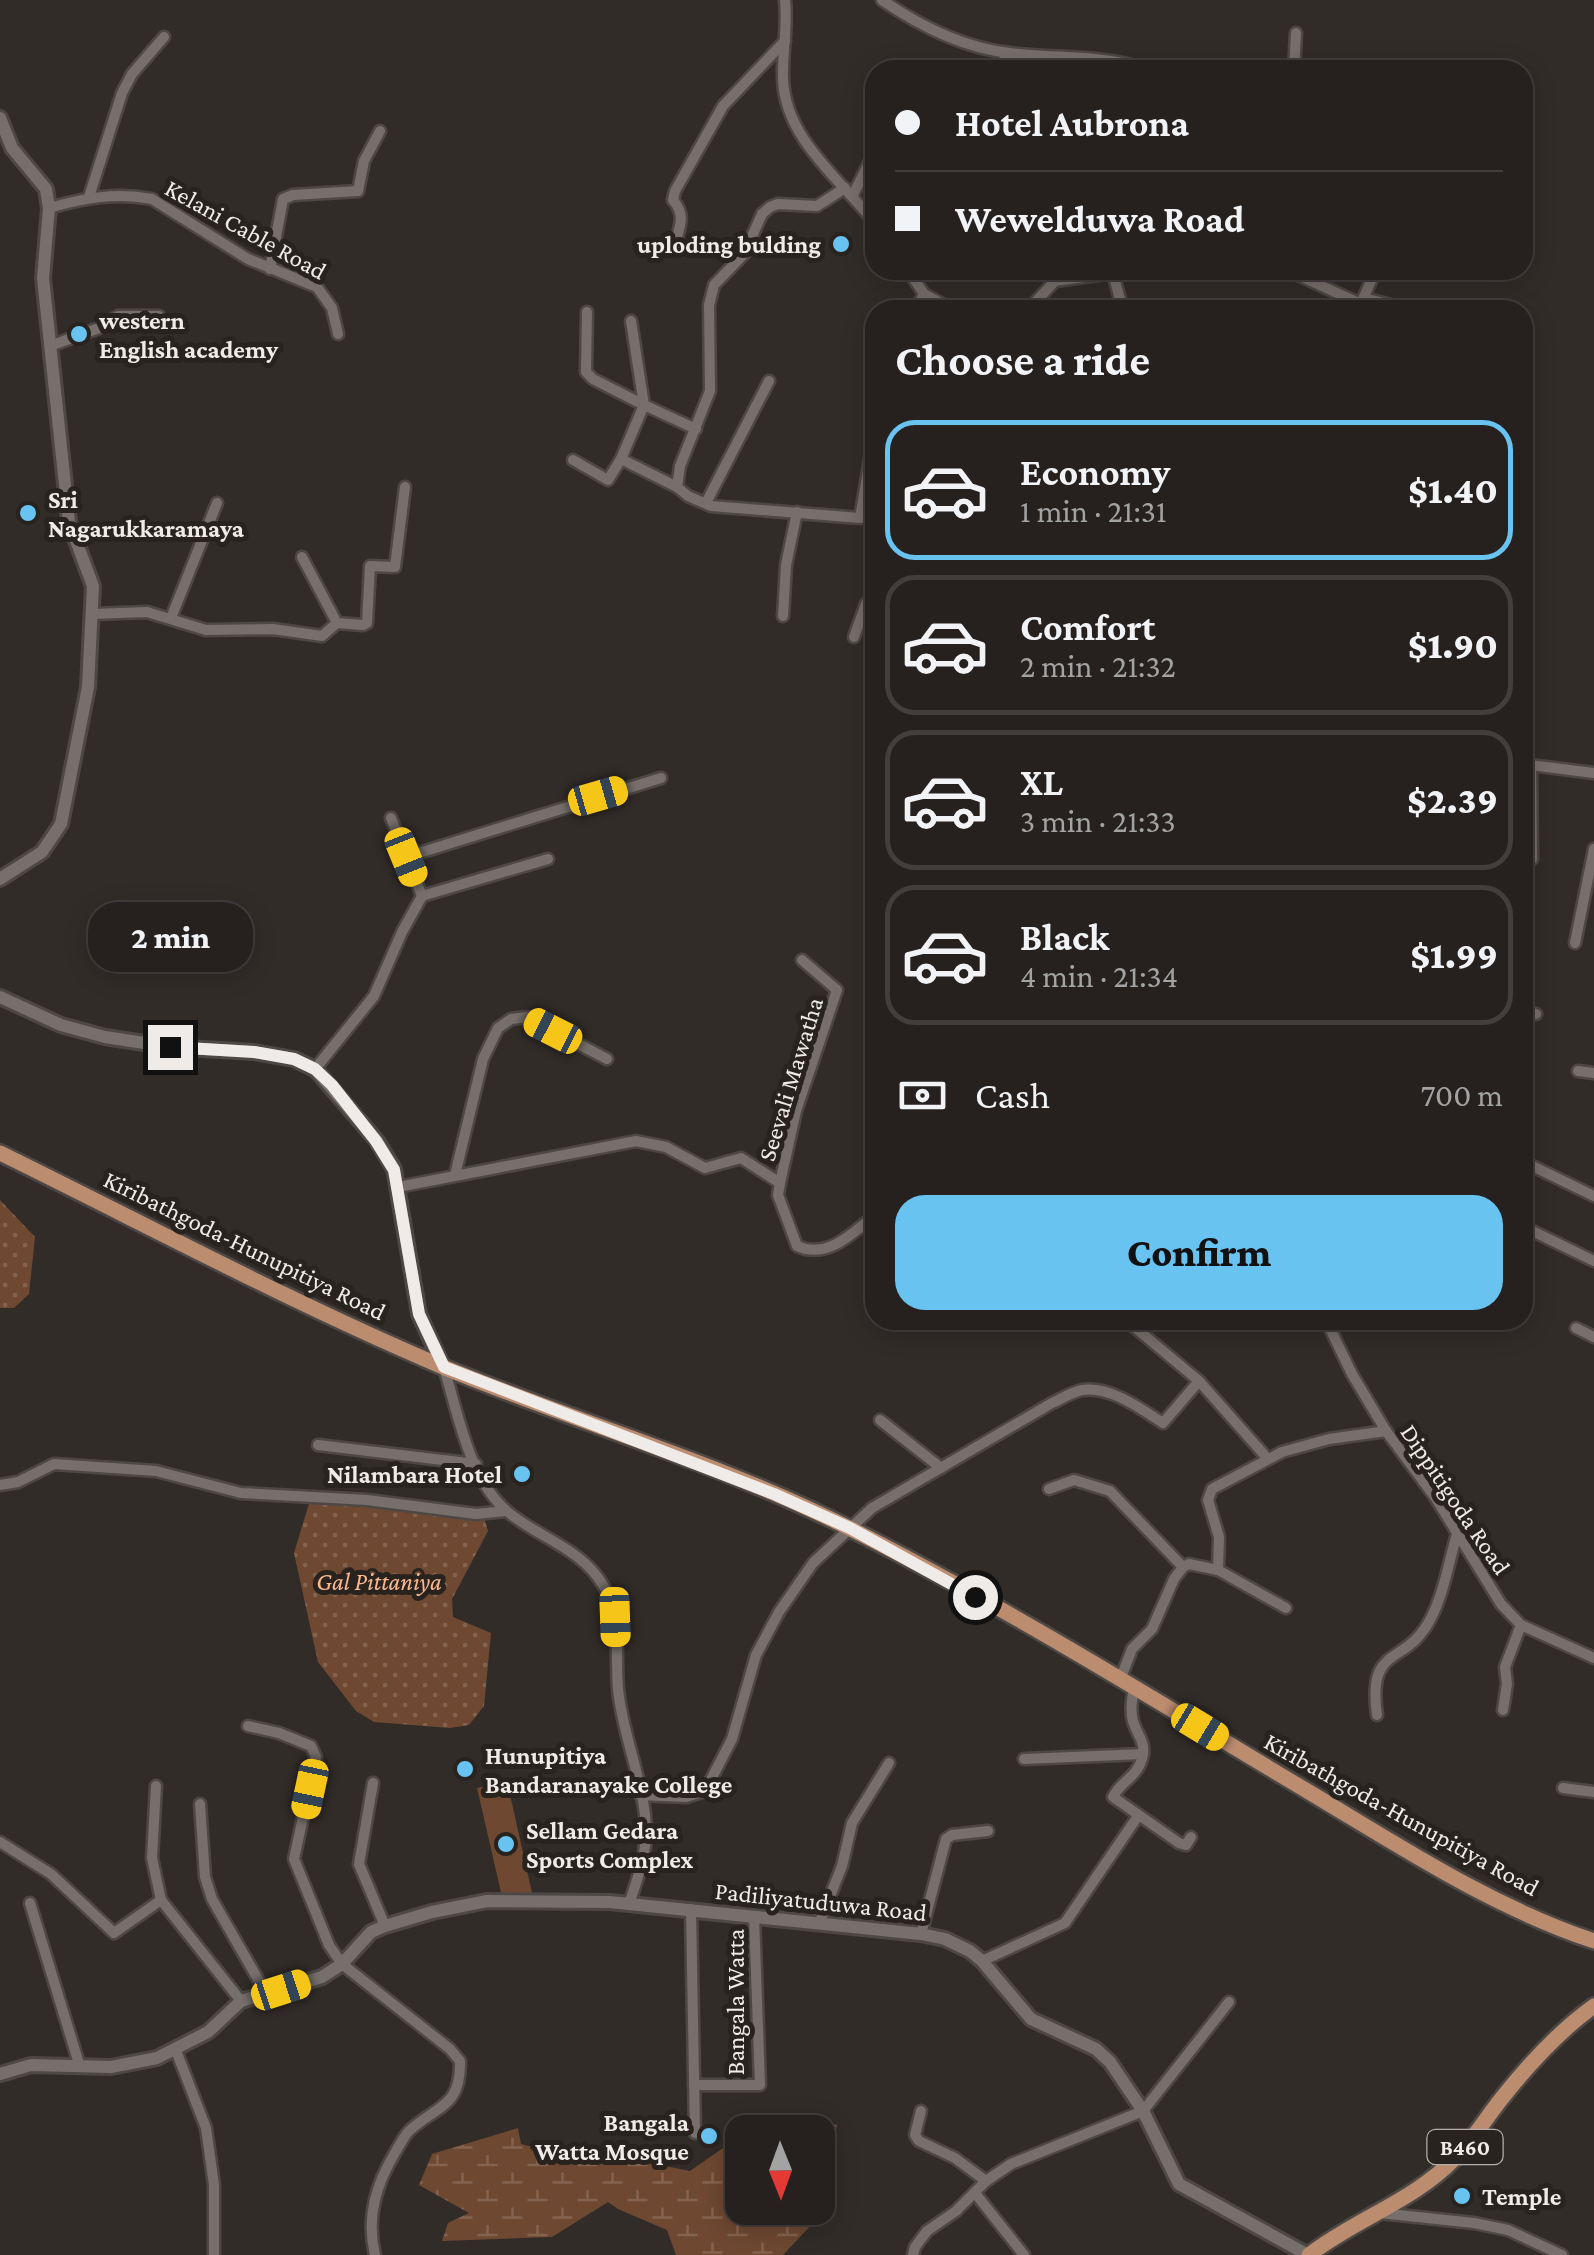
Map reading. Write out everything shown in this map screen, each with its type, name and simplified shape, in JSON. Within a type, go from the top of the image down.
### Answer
[{"type":"main road","name":"Kiribathgoda-Hunupitiya Road","points":[[0,1153],[444,1367],[774,1494],[850,1528],[1127,1684],[1465,1885],[1594,1941]]},
{"type":"main road","name":"B460","points":[[1308,2255],[1335,2235],[1406,2197],[1456,2158],[1525,2070],[1594,2006]]},
{"type":"street","points":[[786,0],[783,80],[793,122],[813,152],[865,211]]},
{"type":"street","points":[[882,0],[949,37],[1005,53],[1115,60]]},
{"type":"street","points":[[1295,60],[1296,33]]},
{"type":"street","points":[[89,197],[122,94],[132,74],[164,37]]},
{"type":"street","points":[[675,244],[682,217],[673,200],[675,191],[713,120],[785,41]]},
{"type":"street","points":[[1004,60],[1005,53]]},
{"type":"street","points":[[0,118],[12,148],[46,188],[50,208],[42,278],[69,522],[94,586],[88,687],[61,824],[42,852],[0,878]]},
{"type":"street","points":[[270,270],[283,200],[293,195],[358,191],[364,161],[380,131]]},
{"type":"street","points":[[677,487],[680,466],[710,391],[709,305],[714,285],[744,254],[762,214],[770,207],[818,206],[849,191],[865,166]]},
{"type":"street","name":"Kelani Cable Road","points":[[50,208],[89,197],[152,198],[270,270],[317,287],[332,308],[338,334]]},
{"type":"street","points":[[915,280],[924,294],[935,300]]},
{"type":"street","points":[[1038,300],[1055,282],[1068,280]]},
{"type":"street","points":[[1309,280],[1352,300]]},
{"type":"street","points":[[921,300],[924,294]]},
{"type":"street","points":[[587,312],[586,372],[644,406],[696,430]]},
{"type":"street","points":[[50,346],[99,328],[118,316],[159,316]]},
{"type":"street","points":[[574,460],[608,480],[644,406],[631,321]]},
{"type":"street","points":[[706,504],[769,381]]},
{"type":"street","points":[[621,459],[706,504],[865,518]]},
{"type":"street","points":[[92,614],[129,611],[172,618],[206,630],[272,629],[322,636],[337,623],[363,626],[367,622],[370,566],[395,567],[405,487]]},
{"type":"street","points":[[860,518],[865,488]]},
{"type":"street","points":[[172,618],[217,503]]},
{"type":"street","points":[[783,616],[786,564],[797,512]]},
{"type":"street","points":[[302,557],[337,623]]},
{"type":"street","points":[[854,637],[865,607]]},
{"type":"street","points":[[1533,766],[1594,773]]},
{"type":"street","points":[[406,857],[660,778]]},
{"type":"street","points":[[391,818],[422,896]]},
{"type":"street","points":[[1575,943],[1594,848]]},
{"type":"street","points":[[315,1069],[374,996],[422,896],[548,859]]},
{"type":"street","name":"Seevali Mawatha","points":[[398,1187],[644,1141],[666,1147],[705,1168],[740,1158],[780,1183],[796,1110],[838,990],[802,960]]},
{"type":"street","points":[[0,997],[61,1025],[105,1037],[294,1059],[315,1069],[376,1141],[394,1170],[419,1314],[444,1367],[485,1483],[506,1511],[590,1566],[606,1588],[615,1617],[618,1692],[646,1828],[643,1861],[629,1904]]},
{"type":"street","points":[[455,1175],[483,1060],[498,1028],[511,1019],[526,1017],[607,1058]]},
{"type":"street","points":[[1578,1071],[1594,1073]]},
{"type":"street","points":[[1533,1166],[1594,1196]]},
{"type":"street","points":[[780,1183],[778,1196],[797,1246],[808,1251],[823,1250],[865,1222]]},
{"type":"street","points":[[1533,1231],[1594,1261]]},
{"type":"street","points":[[1576,1328],[1594,1337]]},
{"type":"street","points":[[1138,1330],[1199,1381],[1268,1459]]},
{"type":"street","name":"Dippitigoda Road","points":[[1331,1330],[1386,1432],[1434,1496],[1502,1604],[1521,1625],[1594,1658]]},
{"type":"street","points":[[640,1796],[686,1797],[704,1791],[732,1739],[756,1655],[778,1612],[812,1562],[872,1508],[1052,1403],[1082,1390],[1126,1400],[1163,1423],[1199,1381]]},
{"type":"street","points":[[880,1420],[942,1468]]},
{"type":"street","points":[[1218,1570],[1219,1537],[1209,1494],[1212,1489],[1268,1459],[1305,1445],[1386,1432]]},
{"type":"street","points":[[318,1445],[476,1464]]},
{"type":"street","points":[[0,1485],[18,1482],[54,1464],[156,1470],[241,1493],[367,1500],[476,1514],[506,1511]]},
{"type":"street","points":[[1049,1490],[1074,1480],[1110,1491],[1183,1567]]},
{"type":"street","points":[[1377,1715],[1374,1689],[1378,1669],[1414,1642],[1431,1620],[1457,1534]]},
{"type":"street","points":[[1183,1567],[1201,1564],[1218,1570],[1286,1608]]},
{"type":"street","points":[[1183,1567],[1152,1629],[1132,1650],[1127,1684],[1144,1754],[1134,1776],[1113,1797],[1183,1845],[1191,1837]]},
{"type":"street","points":[[1503,1710],[1507,1684],[1504,1667],[1521,1625]]},
{"type":"street","points":[[248,1726],[280,1733],[311,1746],[316,1757],[294,1859],[328,1945],[342,1964],[460,2061],[457,2092],[438,2113],[408,2132],[378,2182],[370,2233],[375,2255]]},
{"type":"street","points":[[1024,1758],[1144,1754]]},
{"type":"street","points":[[819,1924],[842,1866],[852,1822],[889,1763]]},
{"type":"street","points":[[372,1783],[359,1864],[384,1926]]},
{"type":"street","points":[[156,1786],[152,1858],[161,1900],[241,2002]]},
{"type":"street","points":[[1563,1788],[1594,1792]]},
{"type":"street","points":[[200,1804],[205,1877],[212,1898],[267,1994]]},
{"type":"street","points":[[982,1960],[1065,1924],[1138,1816]]},
{"type":"street","points":[[921,1934],[946,1839],[988,1832]]},
{"type":"street","points":[[0,1842],[51,1874],[114,1933],[161,1900]]},
{"type":"street","name":"Padiliyatuduwa Road","points":[[0,2074],[31,2065],[111,2067],[157,2058],[208,2032],[241,2002],[322,1977],[342,1964],[371,1932],[432,1912],[487,1901],[610,1902],[921,1934],[958,1944],[982,1960],[1032,2019],[1096,2050],[1110,2062],[1142,2111],[1179,2184],[1308,2255]]},
{"type":"street","points":[[30,1903],[80,2066]]},
{"type":"street","name":"Bangala Watta","points":[[691,1909],[695,2133]]},
{"type":"street","name":"Bangala Watta","points":[[694,2085],[760,2085],[754,1916]]},
{"type":"street","points":[[913,2255],[927,2231],[956,2212],[986,2181],[1010,2164],[1142,2111],[1229,2002]]},
{"type":"street","points":[[175,2048],[206,2128],[214,2184],[214,2255]]},
{"type":"street","points":[[921,2112],[915,2135],[918,2141],[955,2158],[986,2181]]},
{"type":"street","points":[[975,2193],[1024,2255]]},
{"type":"street","points":[[1375,2213],[1508,2230],[1562,2255]]},
{"type":"green space","points":[[0,1200],[35,1237],[29,1294],[14,1308],[0,1308]]},
{"type":"green space","name":"Gal Pittaniya","points":[[311,1497],[483,1514],[488,1531],[452,1599],[453,1617],[491,1633],[484,1706],[469,1725],[450,1728],[374,1722],[356,1711],[318,1662],[294,1553]]},
{"type":"green space","name":"Sellam Gedara Sports Complex","points":[[507,1781],[534,1902],[503,1901],[477,1788]]},
{"type":"green space","points":[[518,2128],[521,2144],[591,2162],[640,2155],[660,2165],[690,2171],[725,2147],[725,2225],[811,2225],[783,2255],[676,2255],[667,2230],[608,2202],[552,2237],[442,2241],[448,2223],[469,2213],[419,2185],[432,2154]]},
{"type":"place","name":"uploding bulding","points":[[841,244]]},
{"type":"place","name":"western English academy","points":[[79,334]]},
{"type":"place","name":"Sri Nagarukkaramaya","points":[[28,513]]},
{"type":"place","name":"Nilambara Hotel","points":[[522,1474]]},
{"type":"place","name":"Hunupitiya Bandaranayake College","points":[[465,1769]]},
{"type":"place","name":"Sellam Gedara Sports Complex","points":[[506,1844]]},
{"type":"place","name":"Bangala Watta Mosque","points":[[709,2136]]},
{"type":"place","name":"Temple","points":[[1462,2196]]},
{"type":"route","points":[[170,1047],[254,1052],[294,1059],[315,1069],[332,1085],[394,1170],[419,1314],[444,1367],[774,1494],[850,1528],[975,1597]]}]
